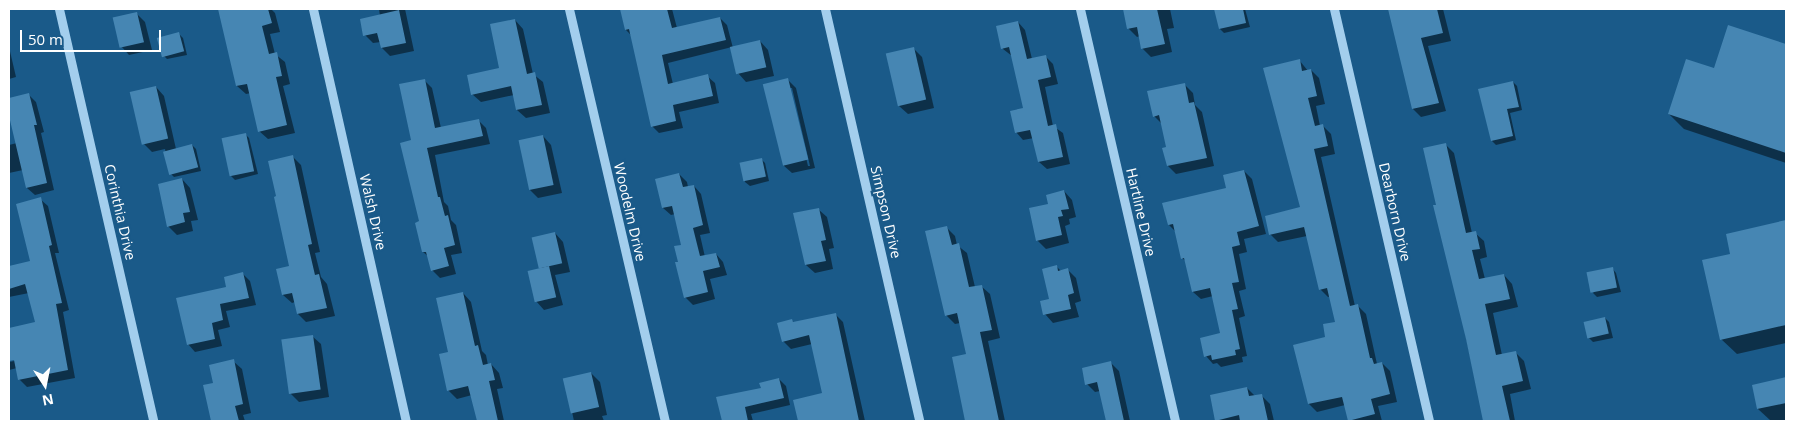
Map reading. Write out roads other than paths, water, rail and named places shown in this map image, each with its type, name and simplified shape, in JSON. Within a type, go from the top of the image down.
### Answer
[{"type":"street","name":"Corinthia Drive","points":[[59,9],[153,421]]},
{"type":"street","name":"Walsh Drive","points":[[313,9],[406,421]]},
{"type":"street","name":"Woodelm Drive","points":[[568,9],[665,421]]},
{"type":"street","name":"Simpson Drive","points":[[825,9],[920,421]]},
{"type":"street","name":"Hartline Drive","points":[[1080,9],[1175,421]]},
{"type":"street","name":"Dearborn Drive","points":[[1334,9],[1429,421]]}]
